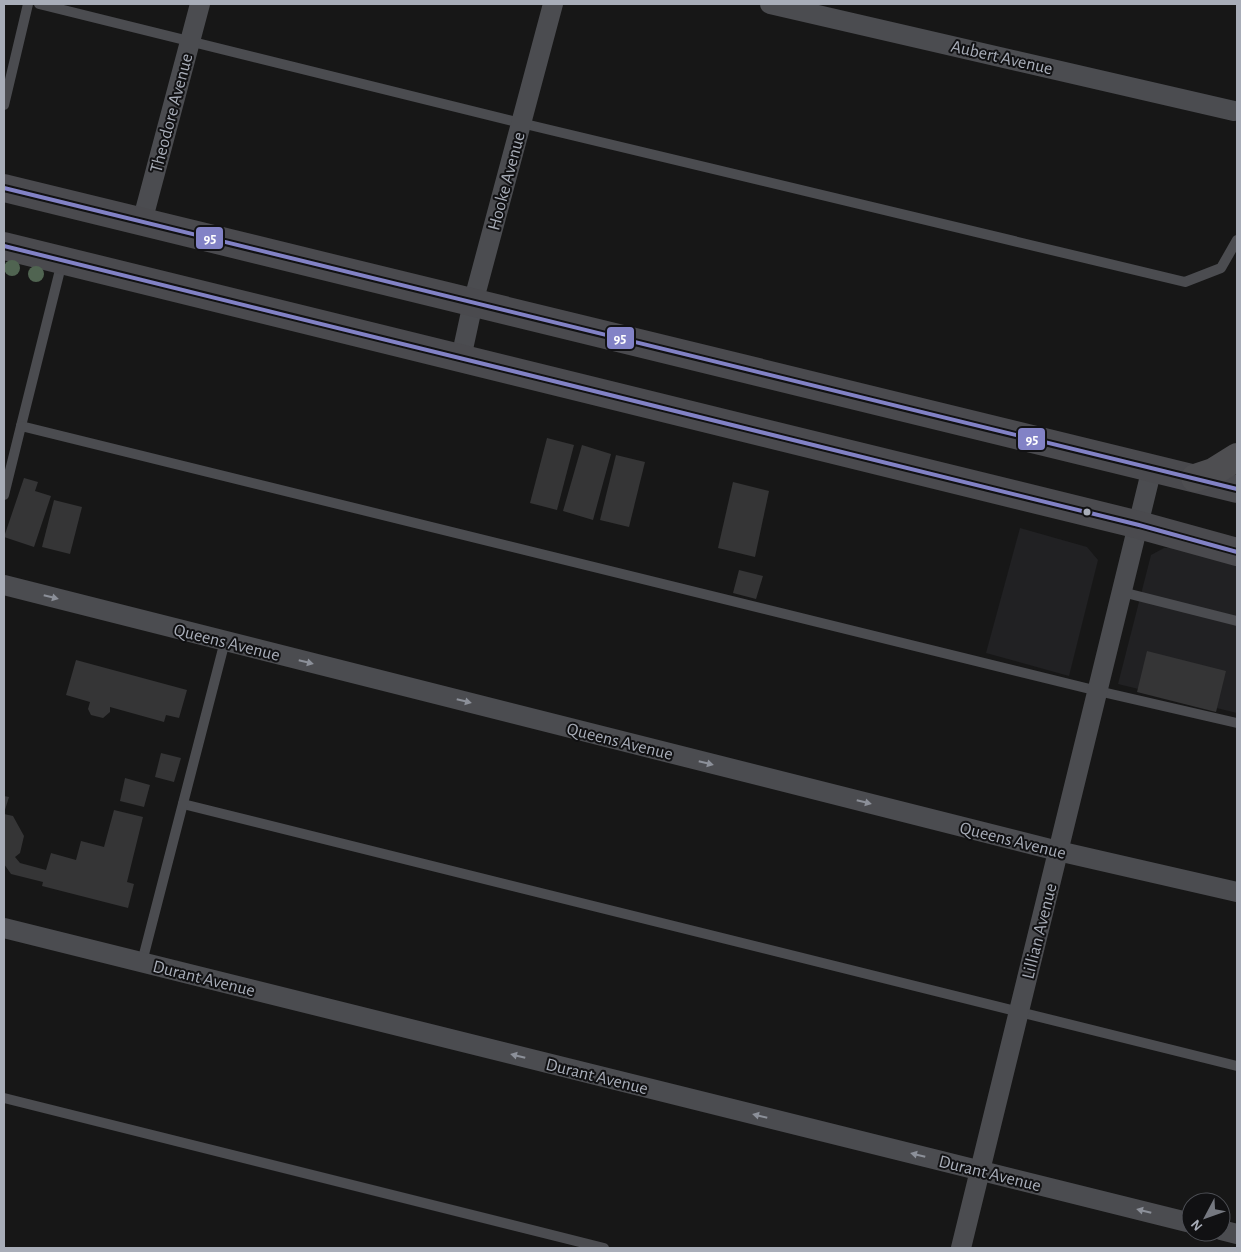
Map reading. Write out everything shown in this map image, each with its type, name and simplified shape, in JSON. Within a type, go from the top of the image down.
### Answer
[{"type":"highway","points":[[1195,478],[1213,472],[1237,457]]},
{"type":"main road","points":[[4,188],[1237,489]]},
{"type":"main road","points":[[4,246],[1139,525],[1237,552]]},
{"type":"street","name":"Theodore Avenue","points":[[142,222],[200,4]]},
{"type":"street","name":"Hooke Avenue","points":[[460,358],[473,302],[553,4]]},
{"type":"street","name":"Aubert Avenue","points":[[770,4],[1236,115]]},
{"type":"street","name":"Lillian Avenue","points":[[961,1248],[1152,468]]},
{"type":"street","name":"Queens Avenue","points":[[4,586],[1058,851],[1237,892]]},
{"type":"street","name":"Durant Avenue","points":[[4,928],[1181,1221]]},
{"type":"lane","points":[[4,105],[28,4]]},
{"type":"lane","points":[[39,4],[521,123],[1185,282],[1221,268],[1237,240]]},
{"type":"lane","points":[[4,496],[62,260]]},
{"type":"lane","points":[[21,426],[1098,691],[1237,723]]},
{"type":"lane","points":[[1122,592],[1237,621]]},
{"type":"lane","points":[[142,962],[225,641]]},
{"type":"lane","points":[[183,804],[1237,1066]]},
{"type":"lane","points":[[4,1098],[604,1248]]},
{"type":"shaded area","points":[[1020,528],[1087,547],[1098,560],[1069,676],[986,653]]},
{"type":"shaded area","points":[[1175,547],[1237,564],[1237,713],[1118,684],[1151,555],[1164,548]]},
{"type":"building","points":[[547,438],[574,445],[557,510],[530,503]]},
{"type":"building","points":[[582,445],[611,454],[593,520],[563,511]]},
{"type":"building","points":[[616,455],[645,462],[629,527],[600,520]]},
{"type":"building","points":[[24,478],[38,482],[35,491],[51,496],[34,547],[4,537]]},
{"type":"building","points":[[733,482],[769,491],[755,557],[718,548]]},
{"type":"building","points":[[54,500],[82,507],[70,554],[42,547]]},
{"type":"building","points":[[739,570],[763,576],[756,599],[733,593]]},
{"type":"building","points":[[1147,651],[1226,671],[1216,712],[1137,692]]},
{"type":"building","points":[[76,660],[187,690],[179,718],[166,715],[164,722],[110,707],[110,712],[103,718],[91,715],[88,709],[90,702],[66,695]]},
{"type":"building","points":[[161,753],[181,758],[174,782],[155,777]]},
{"type":"building","points":[[125,778],[150,785],[144,807],[120,801]]},
{"type":"building","points":[[4,796],[9,797],[4,813]]},
{"type":"building","points":[[114,810],[143,817],[127,882],[134,884],[128,908],[42,886],[43,882],[11,874],[4,864],[4,814],[13,816],[24,836],[20,853],[15,857],[20,863],[46,870],[51,853],[76,860],[81,841],[104,847]]},
{"type":"transit line","name":"95","points":[[4,188],[1237,489]]},
{"type":"transit line","name":"95","points":[[4,246],[1139,525],[1237,552]]}]
